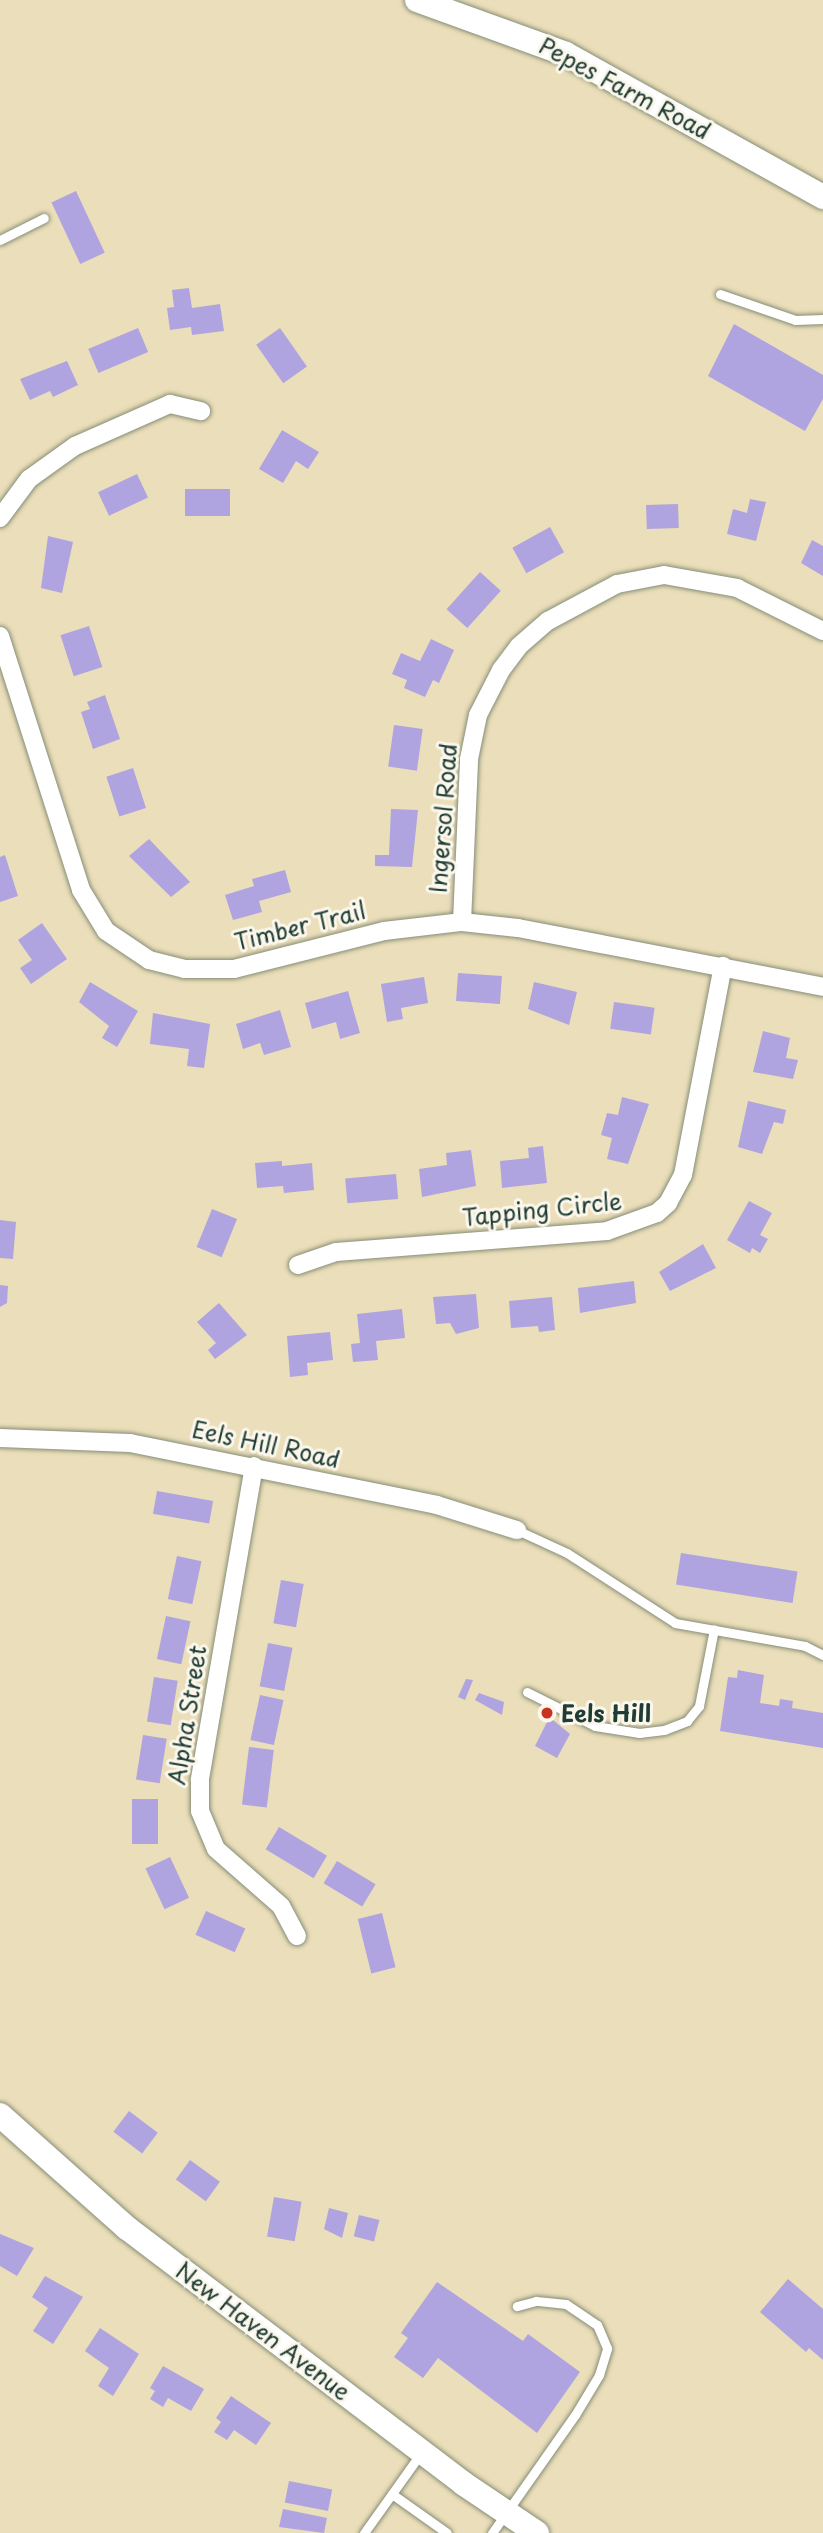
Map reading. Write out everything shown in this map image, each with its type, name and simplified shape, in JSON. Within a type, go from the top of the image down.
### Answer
[{"type":"main road","name":"Pepes Farm Road","points":[[417,0],[566,54],[823,197]]},
{"type":"main road","name":"New Haven Avenue","points":[[0,2115],[127,2228],[422,2452],[537,2533]]},
{"type":"street","points":[[0,518],[29,479],[75,446],[170,404],[201,411]]},
{"type":"street","name":"Ingersol Road","points":[[462,922],[469,759],[478,715],[507,662],[548,621],[617,584],[664,575],[737,587],[823,631]]},
{"type":"street","name":"Timber Trail","points":[[0,637],[81,890],[106,931],[131,951],[165,966],[234,968],[384,930],[462,922],[723,966],[823,986]]},
{"type":"street","name":"Tapping Circle","points":[[298,1265],[336,1252],[607,1231],[657,1213],[668,1203],[683,1175],[723,966]]},
{"type":"street","name":"Eels Hill Road","points":[[0,1438],[130,1443],[437,1505],[517,1530]]},
{"type":"street","name":"Alpha Street","points":[[254,1466],[200,1780],[200,1811],[216,1849],[281,1906],[297,1936]]},
{"type":"lane","points":[[0,240],[44,218]]},
{"type":"lane","points":[[720,294],[795,320],[823,318]]},
{"type":"lane","points":[[517,1530],[567,1553],[676,1623],[804,1646],[823,1655]]},
{"type":"lane","points":[[527,1692],[595,1726],[639,1733],[664,1730],[687,1721],[699,1706],[713,1629]]},
{"type":"lane","points":[[492,2533],[575,2415],[599,2375],[607,2347],[597,2325],[566,2304],[536,2301],[517,2306]]},
{"type":"lane","points":[[364,2533],[422,2452]]},
{"type":"lane","points":[[392,2494],[447,2533]]},
{"type":"building","points":[[76,191],[105,253],[80,264],[52,202]]},
{"type":"building","points":[[189,288],[192,308],[220,304],[224,331],[192,335],[191,327],[170,330],[167,308],[174,307],[172,290]]},
{"type":"building","points":[[734,324],[823,375],[823,399],[805,431],[708,376]]},
{"type":"building","points":[[138,328],[148,352],[98,373],[88,349]]},
{"type":"building","points":[[280,328],[307,367],[283,383],[256,345]]},
{"type":"building","points":[[67,361],[78,385],[53,397],[50,391],[30,400],[20,379]]},
{"type":"building","points":[[282,430],[319,452],[308,469],[296,461],[283,483],[259,469]]},
{"type":"building","points":[[137,474],[148,498],[109,516],[98,492]]},
{"type":"building","points":[[185,489],[230,489],[230,516],[185,516]]},
{"type":"building","points":[[750,499],[766,502],[756,541],[727,534],[733,509],[747,513]]},
{"type":"building","points":[[678,504],[679,528],[647,529],[646,505]]},
{"type":"building","points":[[550,527],[564,552],[526,573],[512,548]]},
{"type":"building","points":[[48,536],[73,542],[62,593],[41,588]]},
{"type":"building","points":[[812,540],[823,546],[823,576],[801,563]]},
{"type":"building","points":[[480,572],[501,591],[467,628],[447,609]]},
{"type":"building","points":[[89,626],[102,667],[74,676],[60,635]]},
{"type":"building","points":[[431,639],[454,650],[439,683],[433,680],[425,697],[404,688],[407,680],[392,674],[401,653],[420,661]]},
{"type":"building","points":[[105,695],[120,739],[93,749],[81,712],[90,709],[87,702]]},
{"type":"building","points":[[394,725],[423,729],[417,771],[388,767]]},
{"type":"building","points":[[133,768],[146,808],[119,817],[106,777]]},
{"type":"building","points":[[391,809],[418,810],[412,867],[375,866],[375,855],[389,855]]},
{"type":"building","points":[[149,839],[190,882],[171,897],[129,856]]},
{"type":"building","points":[[5,855],[18,896],[0,902],[0,857]]},
{"type":"building","points":[[285,870],[291,892],[259,901],[262,912],[233,920],[225,895],[254,886],[252,879]]},
{"type":"building","points":[[42,923],[67,959],[31,984],[20,968],[32,960],[18,940]]},
{"type":"building","points":[[458,973],[502,976],[500,1004],[456,1001]]},
{"type":"building","points":[[424,977],[428,1003],[401,1008],[403,1019],[387,1022],[381,984]]},
{"type":"building","points":[[90,982],[138,1011],[117,1047],[102,1038],[109,1026],[79,1002]]},
{"type":"building","points":[[534,982],[577,992],[569,1025],[528,1009]]},
{"type":"building","points":[[348,991],[360,1033],[340,1039],[336,1022],[312,1029],[305,1003]]},
{"type":"building","points":[[614,1002],[655,1008],[651,1034],[610,1029]]},
{"type":"building","points":[[280,1010],[291,1047],[264,1055],[260,1043],[243,1049],[236,1024]]},
{"type":"building","points":[[153,1013],[210,1024],[204,1068],[187,1066],[189,1049],[150,1044]]},
{"type":"building","points":[[763,1031],[790,1038],[786,1058],[798,1060],[793,1079],[753,1072]]},
{"type":"building","points":[[622,1097],[649,1104],[628,1164],[607,1159],[612,1138],[601,1135],[607,1113],[618,1115]]},
{"type":"building","points":[[748,1101],[786,1110],[783,1124],[774,1122],[762,1154],[738,1147]]},
{"type":"building","points":[[543,1146],[547,1183],[502,1188],[500,1161],[529,1158],[528,1148]]},
{"type":"building","points":[[471,1150],[476,1186],[422,1197],[419,1169],[447,1165],[446,1153]]},
{"type":"building","points":[[282,1161],[282,1166],[312,1163],[314,1190],[284,1193],[283,1186],[257,1188],[255,1163]]},
{"type":"building","points":[[396,1174],[398,1199],[347,1203],[345,1178]]},
{"type":"building","points":[[749,1201],[772,1213],[760,1235],[768,1239],[760,1253],[752,1248],[750,1253],[727,1240]]},
{"type":"building","points":[[212,1209],[237,1219],[222,1257],[197,1247]]},
{"type":"building","points":[[0,1220],[16,1222],[13,1259],[0,1258]]},
{"type":"building","points":[[703,1244],[716,1268],[670,1291],[659,1272]]},
{"type":"building","points":[[634,1281],[636,1303],[580,1313],[578,1288]]},
{"type":"building","points":[[0,1285],[8,1286],[7,1303],[0,1307]]},
{"type":"building","points":[[476,1294],[479,1328],[456,1334],[450,1323],[436,1324],[433,1297]]},
{"type":"building","points":[[552,1297],[555,1330],[539,1332],[538,1326],[511,1328],[509,1301]]},
{"type":"building","points":[[219,1303],[247,1335],[215,1359],[208,1350],[216,1343],[197,1322]]},
{"type":"building","points":[[402,1309],[405,1338],[376,1341],[378,1360],[353,1362],[351,1344],[360,1343],[357,1314]]},
{"type":"building","points":[[330,1332],[333,1360],[307,1363],[308,1375],[290,1377],[287,1336]]},
{"type":"building","points":[[157,1491],[213,1501],[209,1524],[153,1514]]},
{"type":"building","points":[[681,1553],[798,1571],[793,1603],[676,1585]]},
{"type":"building","points":[[177,1556],[201,1561],[192,1604],[168,1599]]},
{"type":"building","points":[[281,1580],[304,1584],[296,1627],[273,1623]]},
{"type":"building","points":[[166,1616],[190,1621],[181,1664],[157,1659]]},
{"type":"building","points":[[268,1643],[293,1648],[284,1691],[260,1686]]},
{"type":"building","points":[[738,1670],[764,1675],[760,1703],[779,1706],[780,1699],[793,1701],[792,1708],[823,1713],[823,1748],[720,1731],[728,1677],[737,1678]]},
{"type":"building","points":[[154,1677],[178,1681],[171,1725],[147,1721]]},
{"type":"building","points":[[466,1679],[473,1680],[465,1700],[458,1697]]},
{"type":"building","points":[[479,1693],[504,1702],[502,1715],[475,1700]]},
{"type":"building","points":[[260,1695],[283,1700],[274,1745],[250,1740]]},
{"type":"building","points":[[553,1720],[570,1734],[557,1758],[535,1746],[547,1722]]},
{"type":"building","points":[[143,1735],[167,1739],[160,1783],[136,1779]]},
{"type":"building","points":[[249,1747],[274,1750],[267,1808],[242,1805]]},
{"type":"building","points":[[132,1799],[158,1799],[158,1844],[132,1844]]},
{"type":"building","points":[[279,1827],[327,1856],[314,1878],[266,1849]]},
{"type":"building","points":[[170,1857],[189,1898],[165,1909],[146,1868]]},
{"type":"building","points":[[337,1861],[376,1884],[362,1906],[324,1883]]},
{"type":"building","points":[[206,1911],[245,1928],[235,1952],[195,1935]]},
{"type":"building","points":[[382,1913],[396,1967],[371,1973],[358,1919]]},
{"type":"building","points":[[129,2111],[158,2133],[142,2153],[113,2132]]},
{"type":"building","points":[[190,2160],[220,2182],[206,2201],[176,2179]]},
{"type":"building","points":[[274,2197],[302,2202],[295,2241],[267,2236]]},
{"type":"building","points":[[329,2208],[348,2213],[342,2238],[324,2229]]},
{"type":"building","points":[[359,2215],[379,2220],[374,2241],[354,2236]]},
{"type":"building","points":[[0,2234],[34,2248],[17,2276],[0,2266]]},
{"type":"building","points":[[45,2276],[83,2297],[53,2344],[33,2331],[48,2308],[32,2297]]},
{"type":"building","points":[[788,2279],[823,2309],[823,2360],[809,2348],[806,2352],[760,2312]]},
{"type":"building","points":[[437,2282],[523,2341],[528,2334],[580,2372],[537,2433],[438,2358],[423,2378],[394,2357],[408,2338],[401,2333]]},
{"type":"building","points":[[100,2328],[139,2354],[113,2396],[98,2386],[109,2368],[85,2351]]},
{"type":"building","points":[[163,2366],[204,2389],[191,2411],[168,2398],[163,2407],[150,2399],[155,2391],[150,2388]]},
{"type":"building","points":[[231,2396],[271,2423],[256,2445],[234,2430],[227,2440],[214,2432],[221,2422],[216,2418]]},
{"type":"building","points":[[289,2481],[332,2489],[328,2511],[285,2503]]},
{"type":"building","points":[[283,2509],[327,2518],[324,2533],[279,2527]]},
{"type":"place","name":"Eels Hill","points":[[547,1713]]}]
